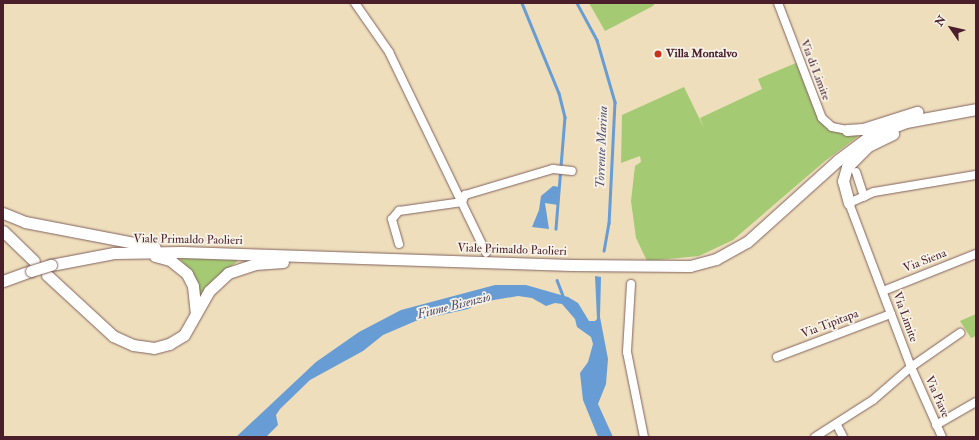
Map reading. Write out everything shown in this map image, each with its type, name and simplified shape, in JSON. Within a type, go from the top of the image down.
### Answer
[{"type":"main road","points":[[846,130],[863,129],[902,115],[936,109],[959,112]]},
{"type":"main road","name":"Viale Primaldo Paolieri","points":[[3,281],[33,266],[49,270],[97,255],[132,252],[182,252],[678,268],[709,262],[741,246],[838,160],[869,137],[906,122],[976,109]]},
{"type":"main road","points":[[849,203],[843,177],[847,166],[856,156],[884,137],[944,120],[959,112]]},
{"type":"main road","points":[[3,213],[26,222],[182,252]]},
{"type":"main road","points":[[3,231],[33,266]]},
{"type":"main road","points":[[132,252],[166,258],[182,268],[194,286],[196,315]]},
{"type":"main road","points":[[49,270],[105,330],[138,346],[159,347],[176,341],[188,330],[209,291],[220,278],[234,270],[255,264],[311,262],[339,257]]},
{"type":"street","points":[[355,3],[389,52],[486,254]]},
{"type":"street","name":"Via di Limite","points":[[778,3],[822,118],[832,127],[846,130]]},
{"type":"street","points":[[462,202],[465,195],[554,169],[572,171]]},
{"type":"street","points":[[856,172],[864,197]]},
{"type":"street","points":[[849,203],[874,192],[976,175]]},
{"type":"street","points":[[399,244],[392,219],[399,211],[462,202]]},
{"type":"street","name":"Via Limite","points":[[849,203],[911,367]]},
{"type":"street","name":"Via Siena","points":[[883,290],[976,254]]},
{"type":"street","points":[[631,284],[627,352],[644,437]]},
{"type":"street","name":"Via Tipitapa","points":[[777,357],[891,314]]},
{"type":"street","points":[[815,437],[837,425],[873,400],[911,367],[960,333]]},
{"type":"street","name":"Via Piave","points":[[911,367],[942,437]]},
{"type":"street","points":[[936,424],[976,402]]},
{"type":"street","points":[[837,425],[843,437]]},
{"type":"green space","points":[[589,3],[655,3],[653,6],[605,31]]},
{"type":"green space","points":[[796,63],[822,120],[858,136],[825,161],[733,240],[699,256],[647,261],[636,238],[631,201],[635,166],[641,162],[640,156],[621,163],[622,115],[684,87],[704,128],[700,118],[762,89],[758,79]]},
{"type":"green space","points":[[179,258],[238,261],[215,278],[200,297],[188,268]]},
{"type":"green space","points":[[976,314],[976,336],[971,338],[960,321]]},
{"type":"water","points":[[553,186],[560,187],[558,205],[545,203],[549,229],[532,227],[539,210],[541,196]]},
{"type":"water","name":"Fiume Bisenzio","points":[[595,276],[601,277],[600,317],[608,359],[606,384],[598,404],[613,437],[598,437],[583,400],[580,373],[588,362],[593,344],[591,337],[577,327],[575,319],[562,304],[555,303],[546,306],[532,298],[518,296],[482,302],[468,309],[418,320],[383,335],[363,351],[310,380],[280,409],[276,415],[278,425],[266,437],[236,437],[316,362],[359,332],[401,310],[495,285],[526,285],[568,297],[578,303],[589,321],[595,321],[597,319]]},
{"type":"waterway","points":[[522,3],[559,93],[565,117],[556,229]]},
{"type":"waterway","name":"Torrente Marina","points":[[577,3],[597,40],[615,102],[609,223],[604,251]]},
{"type":"waterway","points":[[557,280],[564,298]]},
{"type":"place","name":"Villa Montalvo","points":[[658,54]]}]
